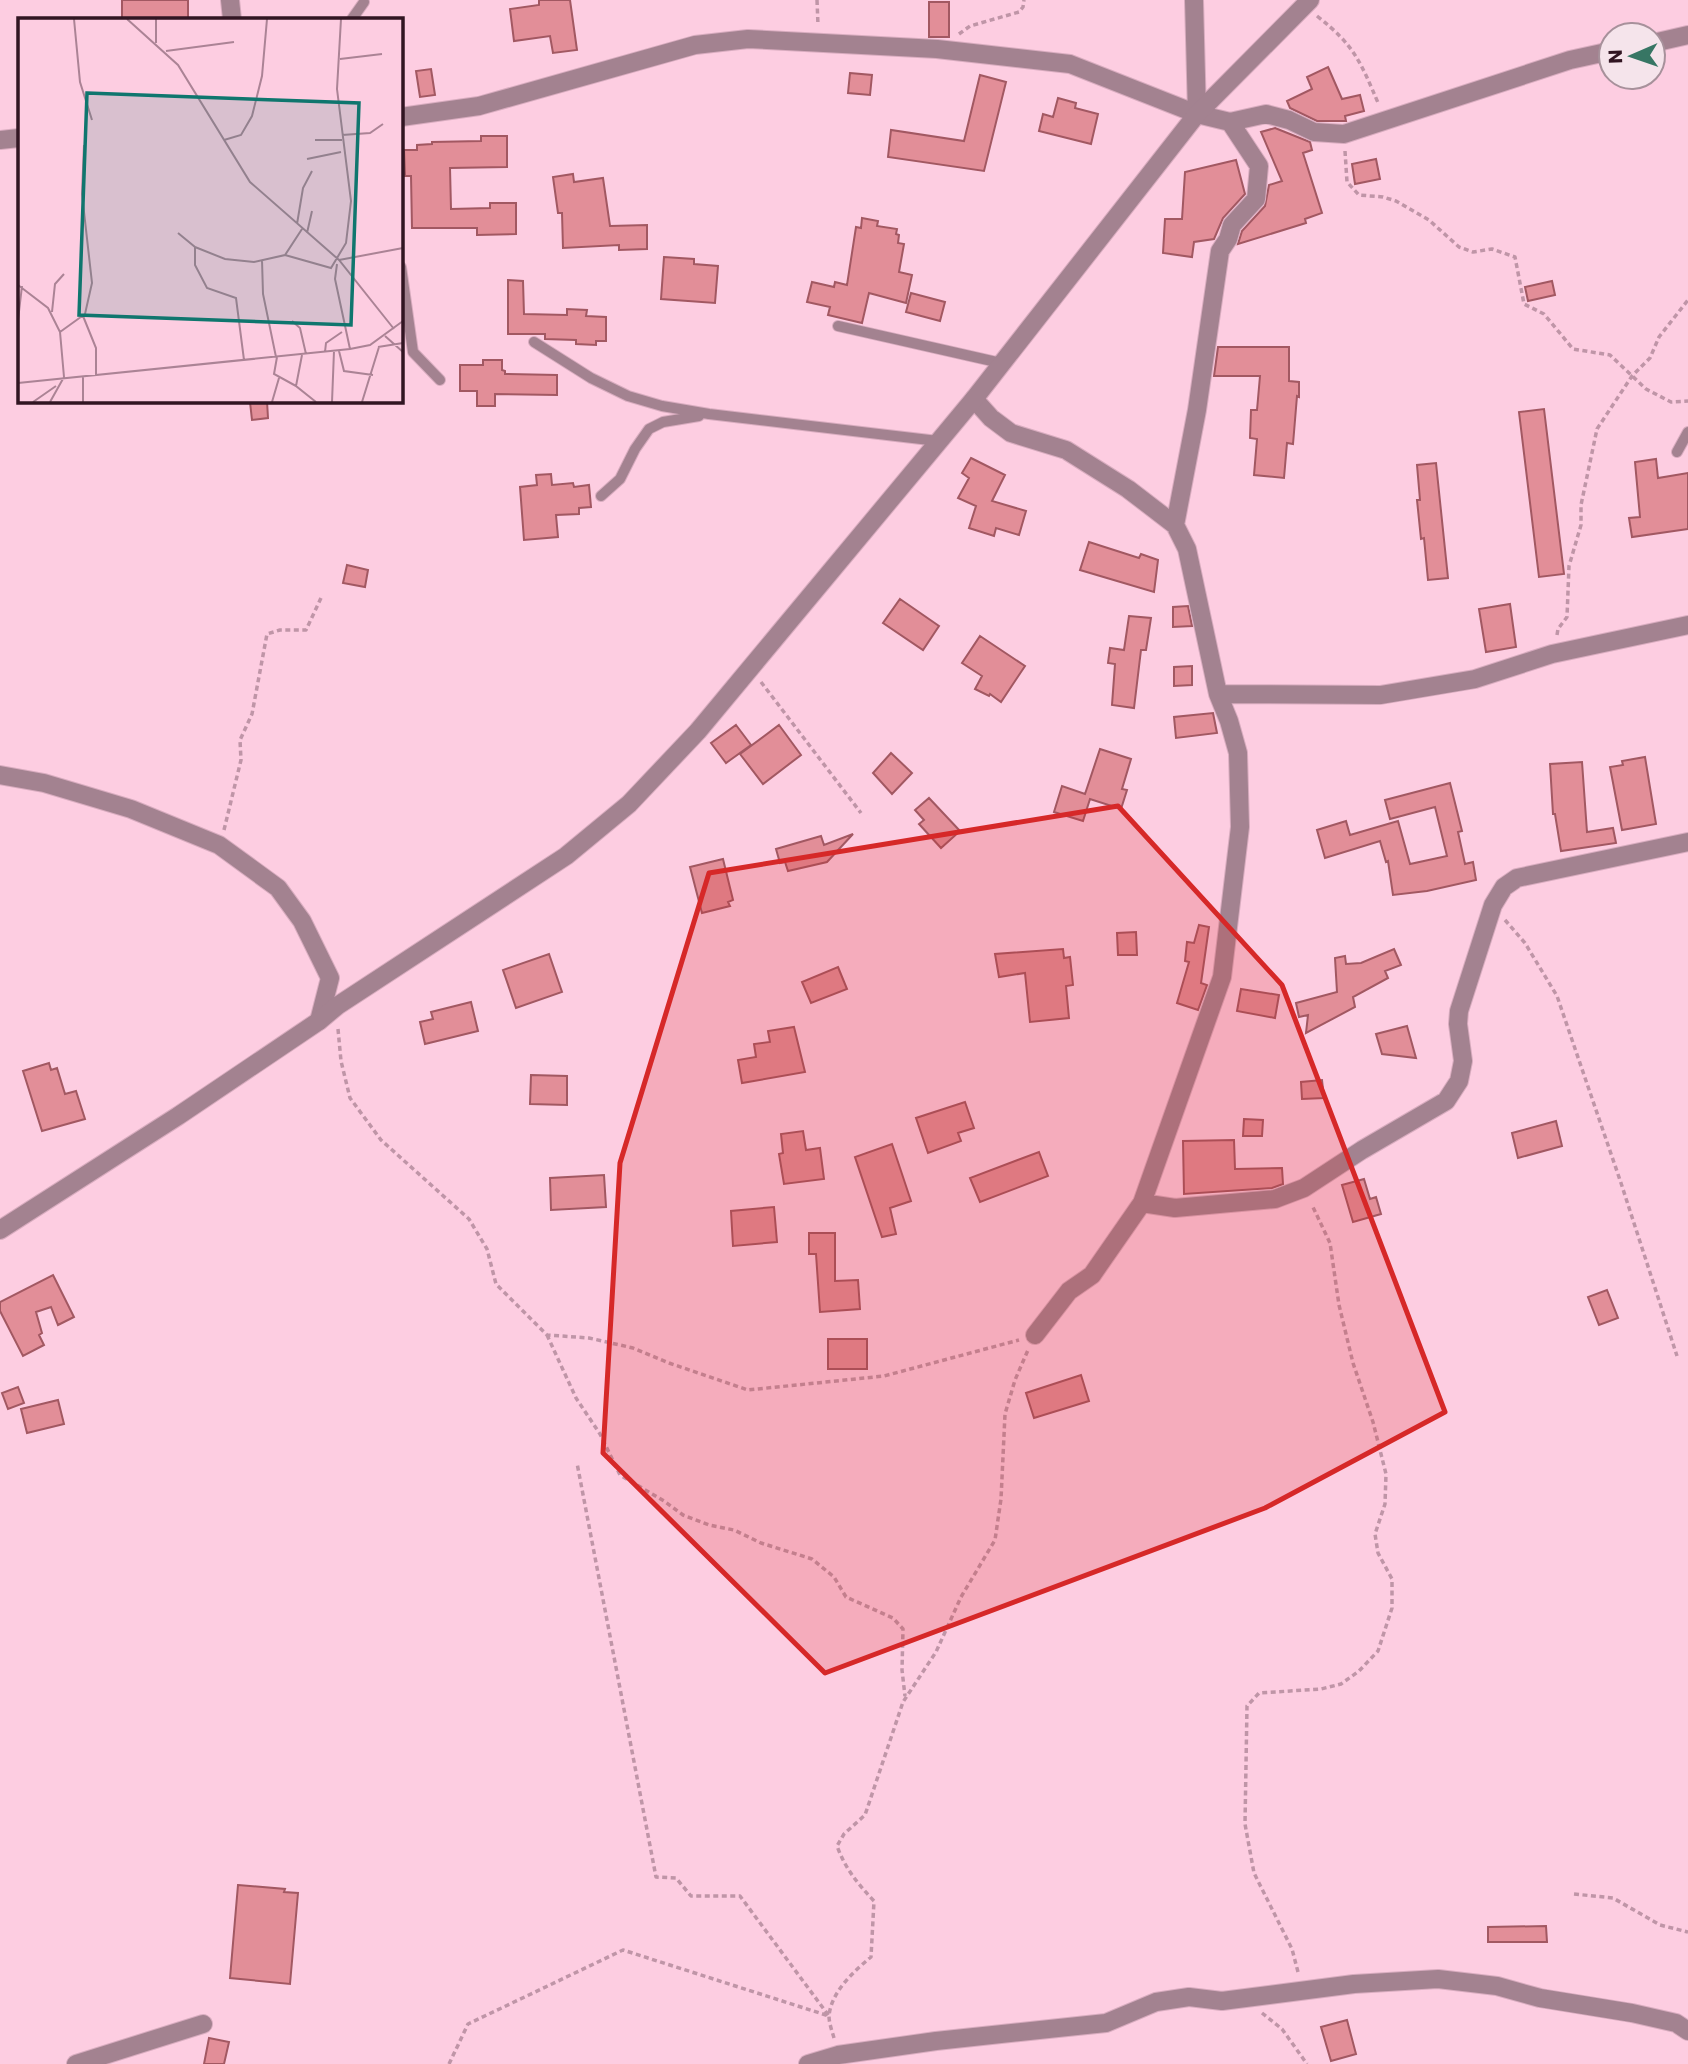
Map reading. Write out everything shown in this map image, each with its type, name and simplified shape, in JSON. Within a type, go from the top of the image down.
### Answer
[{"type":"street","points":[[230,0],[232,18]]},
{"type":"street","points":[[1194,0],[1197,114]]},
{"type":"street","points":[[0,1230],[178,1116],[337,1006],[566,856],[629,804],[698,732],[749,667],[974,399],[1197,114],[1307,3]]},
{"type":"street","points":[[1667,40],[1688,36]]},
{"type":"street","points":[[402,117],[479,106],[695,45],[747,39],[937,49],[1070,64],[1197,114],[1230,122],[1266,114],[1289,120],[1314,132],[1344,134],[1570,60],[1597,54]]},
{"type":"street","points":[[1175,525],[1197,410],[1220,251],[1228,239],[1232,225],[1256,199],[1259,166],[1230,122]]},
{"type":"street","points":[[0,141],[18,138]]},
{"type":"street","points":[[974,399],[991,418],[1011,433],[1066,450],[1128,489],[1175,525],[1187,549],[1218,694],[1238,753],[1240,827],[1222,977],[1142,1203],[1093,1275],[1069,1291],[1035,1335]]},
{"type":"street","points":[[1218,694],[1380,695],[1475,679],[1552,654],[1688,625]]},
{"type":"street","points":[[0,775],[44,783],[131,809],[219,845],[278,888],[302,921],[330,978],[319,1021]]},
{"type":"street","points":[[1142,1203],[1175,1208],[1275,1199],[1304,1188],[1362,1150],[1446,1101],[1459,1081],[1463,1060],[1459,1011],[1493,905],[1504,887],[1517,878],[1688,842]]},
{"type":"street","points":[[808,2064],[838,2055],[996,2034],[1106,2023],[1156,2002],[1189,1997],[1222,2001],[1354,1984],[1438,1979],[1497,1986],[1540,1998],[1632,2013],[1676,2023],[1688,2031]]},
{"type":"street","points":[[76,2064],[203,2024]]},
{"type":"lane","points":[[353,18],[364,2]]},
{"type":"lane","points":[[402,274],[413,352],[440,380]]},
{"type":"lane","points":[[838,326],[1001,363]]},
{"type":"lane","points":[[534,342],[591,378],[628,396],[662,406],[938,441]]},
{"type":"lane","points":[[601,496],[620,479],[649,429],[663,422],[709,414]]},
{"type":"lane","points":[[1677,452],[1688,432]]},
{"type":"path","points":[[817,0],[819,41]]},
{"type":"path","points":[[937,49],[970,26],[1018,12],[1023,7],[1024,0]]},
{"type":"path","points":[[1307,3],[1359,57],[1386,120]]},
{"type":"path","points":[[1344,134],[1347,182],[1359,195],[1395,201],[1429,220],[1459,247],[1473,251],[1492,249],[1515,257],[1524,304],[1544,314],[1573,349],[1611,355],[1646,390],[1671,402],[1688,401]]},
{"type":"path","points":[[1552,654],[1558,629],[1567,617],[1569,566],[1581,525],[1581,505],[1597,429],[1632,376],[1650,358],[1659,337],[1688,300]]},
{"type":"path","points":[[219,845],[241,760],[240,740],[252,714],[267,634],[280,629],[306,631],[321,598]]},
{"type":"path","points":[[749,667],[861,813]]},
{"type":"path","points":[[1493,905],[1525,943],[1556,996],[1677,1356]]},
{"type":"path","points":[[337,1006],[341,1061],[350,1098],[381,1140],[469,1219],[487,1249],[496,1284],[547,1335],[576,1398],[600,1434],[620,1475],[683,1515],[734,1530],[761,1543],[812,1559],[834,1577],[846,1597],[893,1618],[903,1629],[902,1670],[905,1698]]},
{"type":"path","points":[[1303,1992],[1292,1948],[1254,1873],[1245,1824],[1247,1706],[1259,1693],[1321,1689],[1350,1678],[1378,1651],[1392,1608],[1392,1579],[1378,1553],[1375,1534],[1385,1504],[1386,1474],[1373,1422],[1353,1363],[1339,1305],[1330,1243],[1304,1188]]},
{"type":"path","points":[[547,1335],[589,1338],[634,1348],[748,1390],[884,1376],[1035,1335]]},
{"type":"path","points":[[829,2017],[834,2000],[851,1973],[871,1957],[873,1923],[874,1901],[844,1865],[837,1846],[845,1834],[865,1815],[905,1698],[936,1653],[961,1597],[995,1540],[1001,1499],[1005,1414],[1015,1380],[1035,1335]]},
{"type":"path","points":[[577,1463],[656,1877],[676,1878],[691,1896],[740,1896],[829,2017],[838,2055]]},
{"type":"path","points":[[1574,1894],[1613,1899],[1660,1925],[1688,1932]]},
{"type":"path","points":[[449,2064],[468,2024],[624,1950],[829,2017]]},
{"type":"path","points":[[1244,1998],[1282,2029],[1307,2064]]},
{"type":"highlighted area","points":[[1118,806],[1282,985],[1445,1412],[1265,1508],[825,1673],[603,1453],[620,1163],[709,873]]},
{"type":"building","points":[[122,0],[188,0],[188,18],[122,18]]},
{"type":"building","points":[[539,0],[570,0],[577,50],[553,53],[550,36],[514,41],[510,9],[539,5]]},
{"type":"building","points":[[929,2],[949,2],[949,37],[929,37]]},
{"type":"building","points":[[1328,67],[1342,99],[1360,95],[1364,111],[1345,116],[1346,121],[1317,121],[1290,108],[1287,101],[1312,89],[1307,77]]},
{"type":"building","points":[[431,69],[435,95],[420,97],[416,71]]},
{"type":"building","points":[[850,73],[872,75],[870,95],[848,93]]},
{"type":"building","points":[[980,75],[1006,82],[984,171],[888,157],[891,130],[964,141]]},
{"type":"building","points":[[1058,98],[1076,103],[1075,108],[1098,114],[1091,144],[1039,131],[1043,114],[1053,117]]},
{"type":"building","points":[[1275,128],[1310,142],[1312,150],[1303,153],[1322,213],[1305,219],[1306,223],[1238,244],[1242,231],[1265,206],[1269,185],[1282,181],[1261,132]]},
{"type":"building","points":[[481,136],[507,136],[507,167],[450,168],[451,209],[490,208],[490,203],[516,203],[516,234],[477,235],[477,228],[412,228],[411,176],[405,176],[404,150],[417,150],[417,145],[432,142],[481,141]]},
{"type":"building","points":[[1376,159],[1380,179],[1355,184],[1352,164]]},
{"type":"building","points":[[1236,160],[1245,194],[1223,218],[1214,239],[1194,242],[1192,257],[1163,253],[1165,219],[1182,219],[1185,172]]},
{"type":"building","points":[[573,174],[574,182],[603,178],[610,226],[647,225],[647,249],[619,250],[619,245],[563,248],[562,213],[558,213],[553,177]]},
{"type":"building","points":[[862,218],[878,221],[877,226],[897,229],[898,243],[904,244],[899,272],[912,275],[906,303],[869,293],[862,323],[828,315],[830,307],[807,302],[812,282],[834,287],[835,282],[847,285],[856,227],[861,228]]},
{"type":"building","points":[[664,257],[694,259],[694,264],[718,266],[715,303],[661,299]]},
{"type":"building","points":[[508,280],[523,281],[524,314],[567,315],[567,309],[587,310],[586,316],[606,317],[606,341],[596,341],[596,345],[576,344],[576,340],[545,339],[545,334],[508,334]]},
{"type":"building","points":[[1552,281],[1555,295],[1528,301],[1525,287]]},
{"type":"building","points":[[911,293],[945,302],[940,321],[906,312]]},
{"type":"building","points":[[1218,347],[1289,347],[1289,381],[1299,382],[1299,397],[1297,396],[1293,444],[1287,443],[1284,478],[1254,475],[1257,439],[1250,438],[1251,410],[1257,410],[1260,376],[1214,376]]},
{"type":"building","points":[[483,360],[502,360],[505,374],[557,375],[557,395],[495,394],[495,406],[477,406],[477,391],[460,391],[460,365],[483,365]]},
{"type":"building","points":[[250,402],[267,402],[268,418],[252,420]]},
{"type":"building","points":[[1544,409],[1564,574],[1539,577],[1519,412]]},
{"type":"building","points":[[971,458],[1005,475],[992,501],[1026,511],[1019,535],[996,528],[994,536],[969,528],[976,506],[958,498],[969,478],[962,473]]},
{"type":"building","points":[[1656,459],[1658,478],[1688,473],[1688,529],[1632,537],[1629,518],[1640,517],[1635,462]]},
{"type":"building","points":[[1436,463],[1448,578],[1428,580],[1417,500],[1420,500],[1417,465]]},
{"type":"building","points":[[551,474],[552,485],[589,485],[591,507],[579,508],[579,514],[556,515],[558,537],[524,540],[520,487],[537,485],[536,475]]},
{"type":"building","points":[[1089,542],[1139,558],[1141,554],[1158,560],[1154,592],[1080,570]]},
{"type":"building","points":[[347,565],[368,570],[365,587],[343,583]]},
{"type":"building","points":[[900,599],[939,626],[923,650],[883,623]]},
{"type":"building","points":[[1510,604],[1516,647],[1486,652],[1479,609]]},
{"type":"building","points":[[1188,606],[1192,626],[1173,627],[1173,607]]},
{"type":"building","points":[[1129,616],[1151,618],[1146,650],[1141,650],[1134,708],[1112,705],[1115,664],[1108,663],[1110,648],[1124,650]]},
{"type":"building","points":[[980,636],[1025,666],[1001,702],[990,694],[989,696],[975,689],[982,676],[962,663]]},
{"type":"building","points":[[1192,666],[1192,685],[1174,686],[1174,667]]},
{"type":"building","points":[[1213,713],[1217,733],[1176,738],[1174,717]]},
{"type":"building","points":[[736,725],[751,745],[726,763],[711,743]]},
{"type":"building","points":[[779,725],[801,755],[763,784],[740,754]]},
{"type":"building","points":[[1100,749],[1131,759],[1122,789],[1127,790],[1121,809],[1090,799],[1083,821],[1054,812],[1062,786],[1085,794]]},
{"type":"building","points":[[891,753],[912,773],[892,794],[873,773]]},
{"type":"building","points":[[1645,757],[1656,824],[1622,830],[1610,767],[1623,765],[1622,761]]},
{"type":"building","points":[[1582,762],[1587,832],[1613,828],[1616,843],[1561,851],[1553,814],[1550,764]]},
{"type":"building","points":[[1450,783],[1462,831],[1458,832],[1465,864],[1473,862],[1476,880],[1427,891],[1393,895],[1388,861],[1386,862],[1380,841],[1325,858],[1317,830],[1346,821],[1350,835],[1398,821],[1410,864],[1447,856],[1435,807],[1390,819],[1385,800]]},
{"type":"building","points":[[929,798],[960,831],[941,848],[919,824],[924,820],[915,810]]},
{"type":"building","points":[[853,834],[827,862],[788,871],[785,862],[780,863],[776,849],[821,836],[824,845]]},
{"type":"building","points":[[723,859],[733,900],[728,902],[730,906],[702,913],[690,867]]},
{"type":"building","points":[[1199,925],[1209,927],[1201,983],[1207,985],[1198,1010],[1177,1003],[1189,962],[1185,961],[1187,942],[1194,943]]},
{"type":"building","points":[[1136,932],[1137,955],[1118,955],[1117,933]]},
{"type":"building","points":[[1063,949],[1064,958],[1070,957],[1073,985],[1066,986],[1069,1018],[1030,1022],[1025,973],[999,977],[995,954]]},
{"type":"building","points":[[1394,949],[1401,965],[1385,971],[1388,978],[1353,997],[1355,1007],[1306,1033],[1308,1015],[1299,1017],[1296,1003],[1337,992],[1335,958],[1345,956],[1346,964],[1361,963]]},
{"type":"building","points":[[549,954],[562,992],[516,1008],[503,970]]},
{"type":"building","points":[[838,967],[847,989],[811,1003],[802,982]]},
{"type":"building","points":[[1241,989],[1279,995],[1275,1018],[1237,1011]]},
{"type":"building","points":[[471,1002],[478,1031],[425,1044],[420,1022],[433,1019],[431,1012]]},
{"type":"building","points":[[1407,1026],[1416,1058],[1382,1054],[1376,1034]]},
{"type":"building","points":[[794,1027],[805,1072],[742,1083],[738,1060],[756,1057],[754,1044],[770,1042],[768,1031]]},
{"type":"building","points":[[49,1063],[51,1070],[57,1068],[65,1094],[76,1091],[85,1119],[42,1131],[23,1071]]},
{"type":"building","points":[[531,1075],[567,1076],[567,1105],[530,1104]]},
{"type":"building","points":[[1322,1080],[1324,1098],[1302,1099],[1301,1082]]},
{"type":"building","points":[[965,1102],[974,1128],[958,1133],[961,1141],[928,1153],[916,1118]]},
{"type":"building","points":[[1244,1119],[1263,1120],[1262,1136],[1243,1136]]},
{"type":"building","points":[[1556,1121],[1562,1146],[1518,1158],[1512,1133]]},
{"type":"building","points":[[803,1131],[806,1150],[820,1148],[824,1179],[784,1184],[779,1154],[783,1153],[781,1134]]},
{"type":"building","points":[[1234,1140],[1235,1169],[1282,1168],[1283,1184],[1272,1188],[1184,1194],[1183,1141]]},
{"type":"building","points":[[892,1144],[911,1201],[890,1208],[896,1234],[882,1237],[855,1157]]},
{"type":"building","points":[[1039,1152],[1048,1176],[980,1202],[970,1178]]},
{"type":"building","points":[[604,1175],[606,1207],[551,1210],[550,1178]]},
{"type":"building","points":[[1364,1179],[1370,1199],[1376,1197],[1381,1214],[1353,1222],[1342,1185]]},
{"type":"building","points":[[774,1207],[777,1242],[733,1246],[731,1211]]},
{"type":"building","points":[[809,1233],[835,1233],[835,1281],[858,1280],[860,1309],[820,1312],[816,1254],[809,1254]]},
{"type":"building","points":[[53,1275],[74,1317],[58,1325],[51,1307],[36,1312],[42,1333],[39,1335],[44,1345],[23,1356],[0,1311],[0,1302]]},
{"type":"building","points":[[1607,1290],[1618,1318],[1599,1325],[1588,1297]]},
{"type":"building","points":[[828,1339],[867,1339],[867,1369],[828,1369]]},
{"type":"building","points":[[1081,1375],[1089,1401],[1034,1418],[1026,1393]]},
{"type":"building","points":[[18,1387],[24,1403],[8,1409],[2,1393]]},
{"type":"building","points":[[58,1400],[64,1424],[27,1433],[21,1409]]},
{"type":"building","points":[[238,1885],[285,1889],[284,1892],[298,1893],[290,1984],[230,1978]]},
{"type":"building","points":[[1546,1926],[1547,1942],[1488,1942],[1488,1927]]},
{"type":"building","points":[[1347,2020],[1356,2054],[1331,2061],[1321,2027]]},
{"type":"building","points":[[209,2038],[229,2042],[224,2064],[204,2064]]}]
